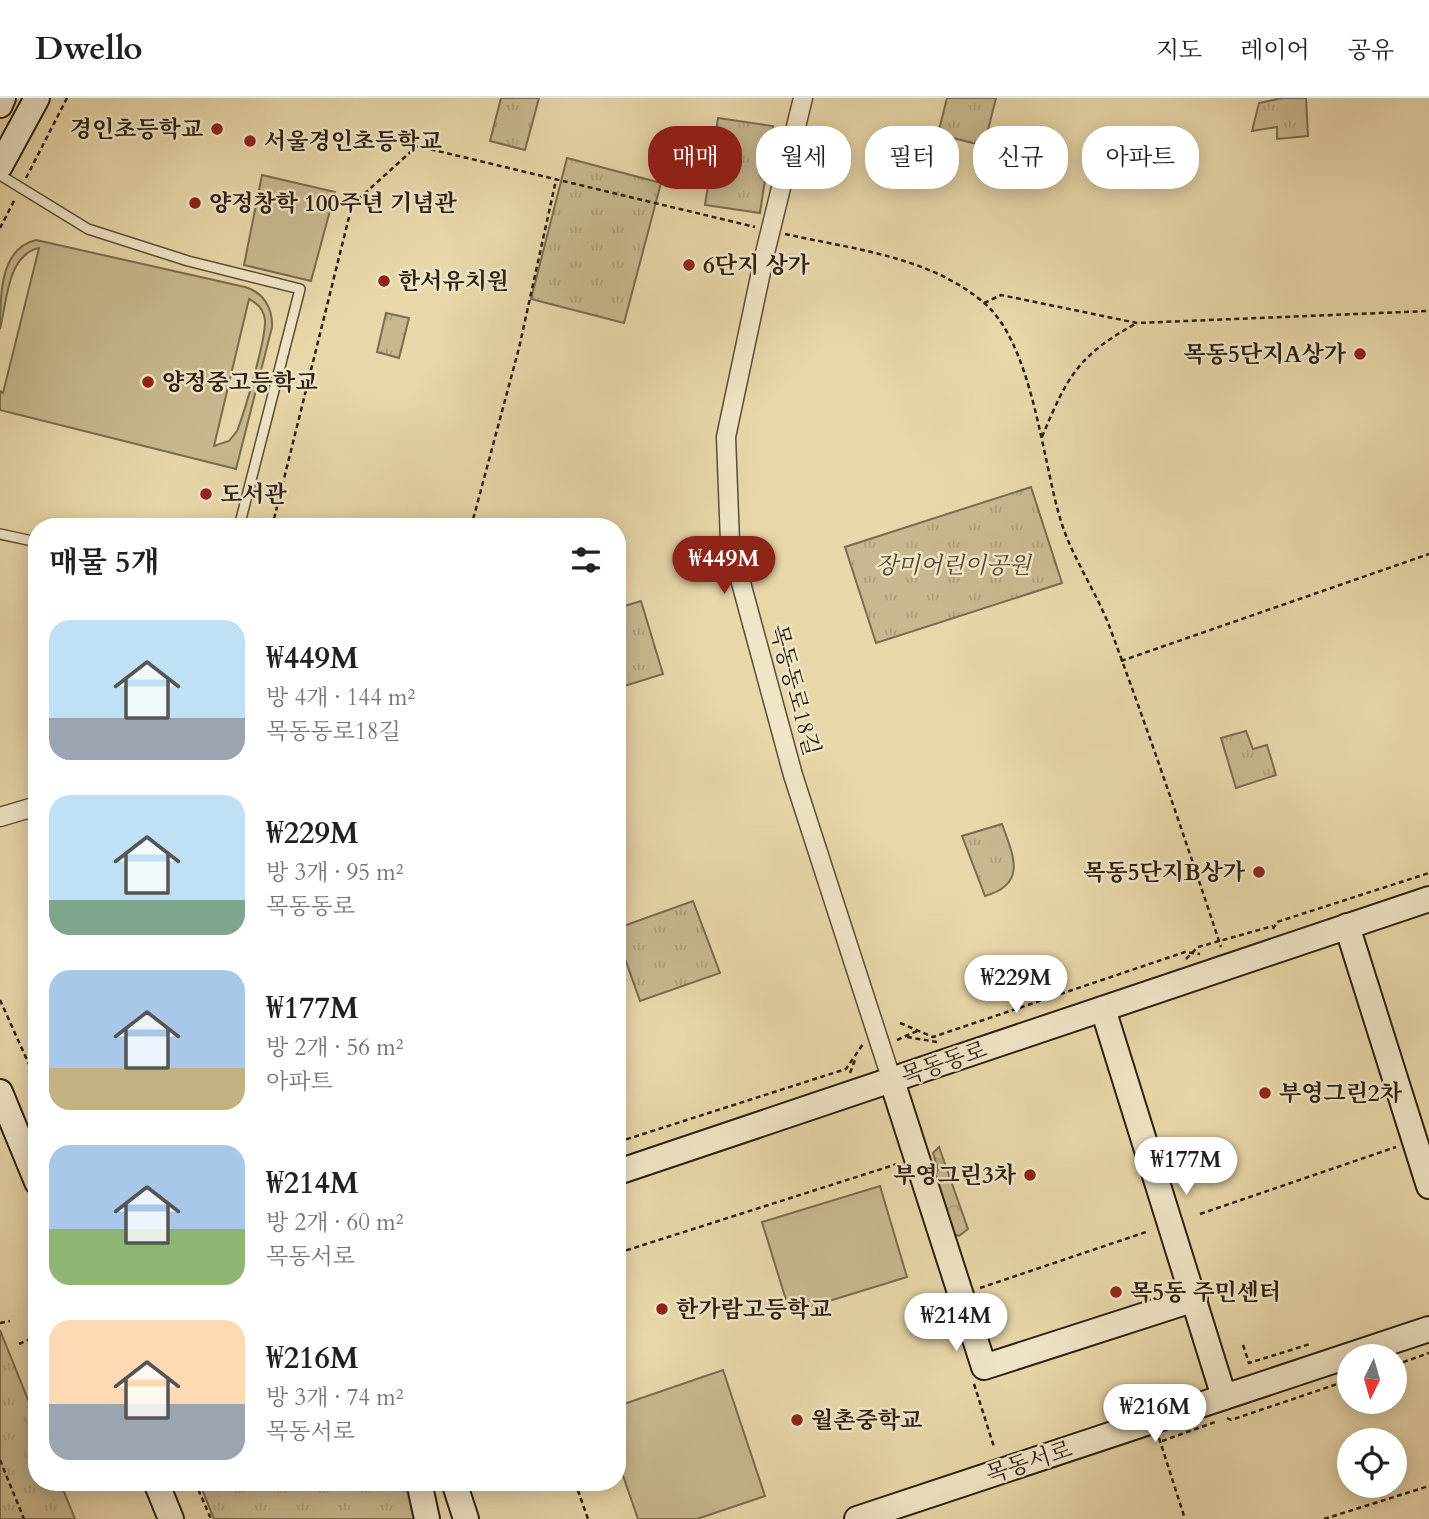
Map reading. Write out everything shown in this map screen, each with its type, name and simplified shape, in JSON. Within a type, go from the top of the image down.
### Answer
[{"type":"main road","points":[[0,106],[3,98]]},
{"type":"main road","points":[[0,166],[37,98]]},
{"type":"main road","name":"목동동로","points":[[626,1169],[1429,899]]},
{"type":"main road","points":[[1347,926],[1429,1186]]},
{"type":"main road","points":[[1103,1009],[1224,1397]]},
{"type":"main road","points":[[892,1081],[984,1367],[1195,1299]]},
{"type":"main road","points":[[0,1092],[28,1160]]},
{"type":"main road","name":"목동서로","points":[[862,1518],[1429,1329]]},
{"type":"main road","points":[[160,1491],[171,1519]]},
{"type":"main road","points":[[421,1491],[427,1519]]},
{"type":"main road","points":[[457,1491],[466,1519]]},
{"type":"street","name":"목동동로18길","points":[[803,98],[726,438],[730,542],[793,775],[892,1081]]},
{"type":"street","points":[[0,817],[28,809]]},
{"type":"lane","points":[[0,175],[88,229],[188,261],[300,289],[241,518]]},
{"type":"lane","points":[[0,534],[28,540]]},
{"type":"path","points":[[0,228],[67,98]]},
{"type":"path","points":[[274,518],[352,205],[417,146],[916,265],[939,273],[984,303],[1011,340],[1042,437],[1060,519],[1109,626],[1221,947]]},
{"type":"path","points":[[473,518],[519,348],[556,179]]},
{"type":"path","points":[[984,303],[1001,295],[1137,323],[1429,311]]},
{"type":"path","points":[[1042,437],[1064,383],[1101,342],[1137,323]]},
{"type":"path","points":[[1121,661],[1429,554]]},
{"type":"path","points":[[900,1023],[933,1037],[1185,952],[1199,955],[1268,932],[1277,922],[1429,875]]},
{"type":"path","points":[[1175,963],[1198,947],[1274,926]]},
{"type":"path","points":[[0,1000],[28,1062]]},
{"type":"path","points":[[916,1031],[908,1037],[936,1043],[949,1038]]},
{"type":"path","points":[[626,1139],[846,1069],[858,1053]]},
{"type":"path","points":[[1200,1214],[1415,1141]]},
{"type":"path","points":[[626,1250],[897,1164]]},
{"type":"path","points":[[975,1290],[1146,1232]]},
{"type":"path","points":[[0,1324],[10,1321]]},
{"type":"path","points":[[19,1344],[28,1340]]},
{"type":"path","points":[[1242,1345],[1249,1363],[1310,1344]]},
{"type":"path","points":[[1407,1361],[1429,1353]]},
{"type":"path","points":[[1158,1435],[1185,1519]]},
{"type":"path","points":[[0,1460],[24,1519]]},
{"type":"path","points":[[1324,1519],[1429,1486]]},
{"type":"path","points":[[199,1491],[211,1519]]},
{"type":"path","points":[[578,1491],[588,1519]]},
{"type":"green space","points":[[501,98],[539,98],[525,150],[490,141]]},
{"type":"green space","points":[[947,98],[996,98],[989,126],[973,126],[973,143],[959,139],[959,126],[940,126]]},
{"type":"green space","points":[[1282,98],[1306,98],[1308,136],[1277,139],[1277,127],[1252,131],[1259,103]]},
{"type":"green space","points":[[718,118],[773,126],[756,126],[756,189],[764,189],[760,213],[705,205],[707,189],[742,189],[742,126],[717,126]]},
{"type":"green space","points":[[567,158],[648,180],[648,189],[659,189],[624,323],[531,299]]},
{"type":"green space","points":[[262,175],[335,192],[311,281],[244,265]]},
{"type":"green space","points":[[36,240],[245,287],[262,297],[271,313],[272,327],[236,469],[0,410],[0,391],[3,393],[39,248],[28,252],[14,270],[0,329],[2,288],[9,263],[24,245]],"holes":[[[249,299],[262,310],[264,316],[262,343],[237,431],[229,441],[214,446]]]},
{"type":"green space","points":[[386,313],[409,318],[399,358],[377,352]]},
{"type":"green space","name":"장미어린이공원","points":[[1031,487],[1062,583],[876,643],[845,547]]},
{"type":"green space","points":[[641,601],[663,674],[626,686],[626,606]]},
{"type":"green space","points":[[1246,731],[1253,749],[1267,745],[1276,775],[1236,788],[1221,738]]},
{"type":"green space","points":[[1002,824],[1013,857],[1012,876],[999,891],[985,896],[962,836]]},
{"type":"green space","points":[[693,901],[720,973],[640,1001],[626,962],[626,925]]},
{"type":"green space","points":[[939,1147],[968,1229],[959,1236],[953,1234],[935,1177],[938,1169],[933,1153]]},
{"type":"green space","points":[[880,1186],[907,1277],[790,1313],[762,1222]]},
{"type":"green space","points":[[0,1330],[28,1400],[28,1491],[64,1491],[75,1519],[0,1519]]},
{"type":"green space","points":[[723,1370],[765,1496],[697,1519],[638,1519],[626,1484],[626,1403]]},
{"type":"green space","points":[[203,1491],[409,1491],[414,1519],[214,1519]]},
{"type":"place","name":"경인초등학교","points":[[217,129]]},
{"type":"place","name":"서울경인초등학교","points":[[250,141]]},
{"type":"place","name":"양정창학 100주년 기념관","points":[[195,203]]},
{"type":"place","name":"6단지 상가","points":[[689,265]]},
{"type":"place","name":"한서유치원","points":[[384,281]]},
{"type":"place","name":"목동5단지A상가","points":[[1360,354]]},
{"type":"place","name":"양정중고등학교","points":[[148,382]]},
{"type":"place","name":"도서관","points":[[206,494]]},
{"type":"place","name":"목동5단지B상가","points":[[1259,872]]},
{"type":"place","name":"부영그린2차","points":[[1265,1093]]},
{"type":"place","name":"부영그린3차","points":[[1030,1175]]},
{"type":"place","name":"목5동 주민센터","points":[[1116,1292]]},
{"type":"place","name":"한가람고등학교","points":[[662,1309]]},
{"type":"place","name":"월촌중학교","points":[[797,1420]]}]
